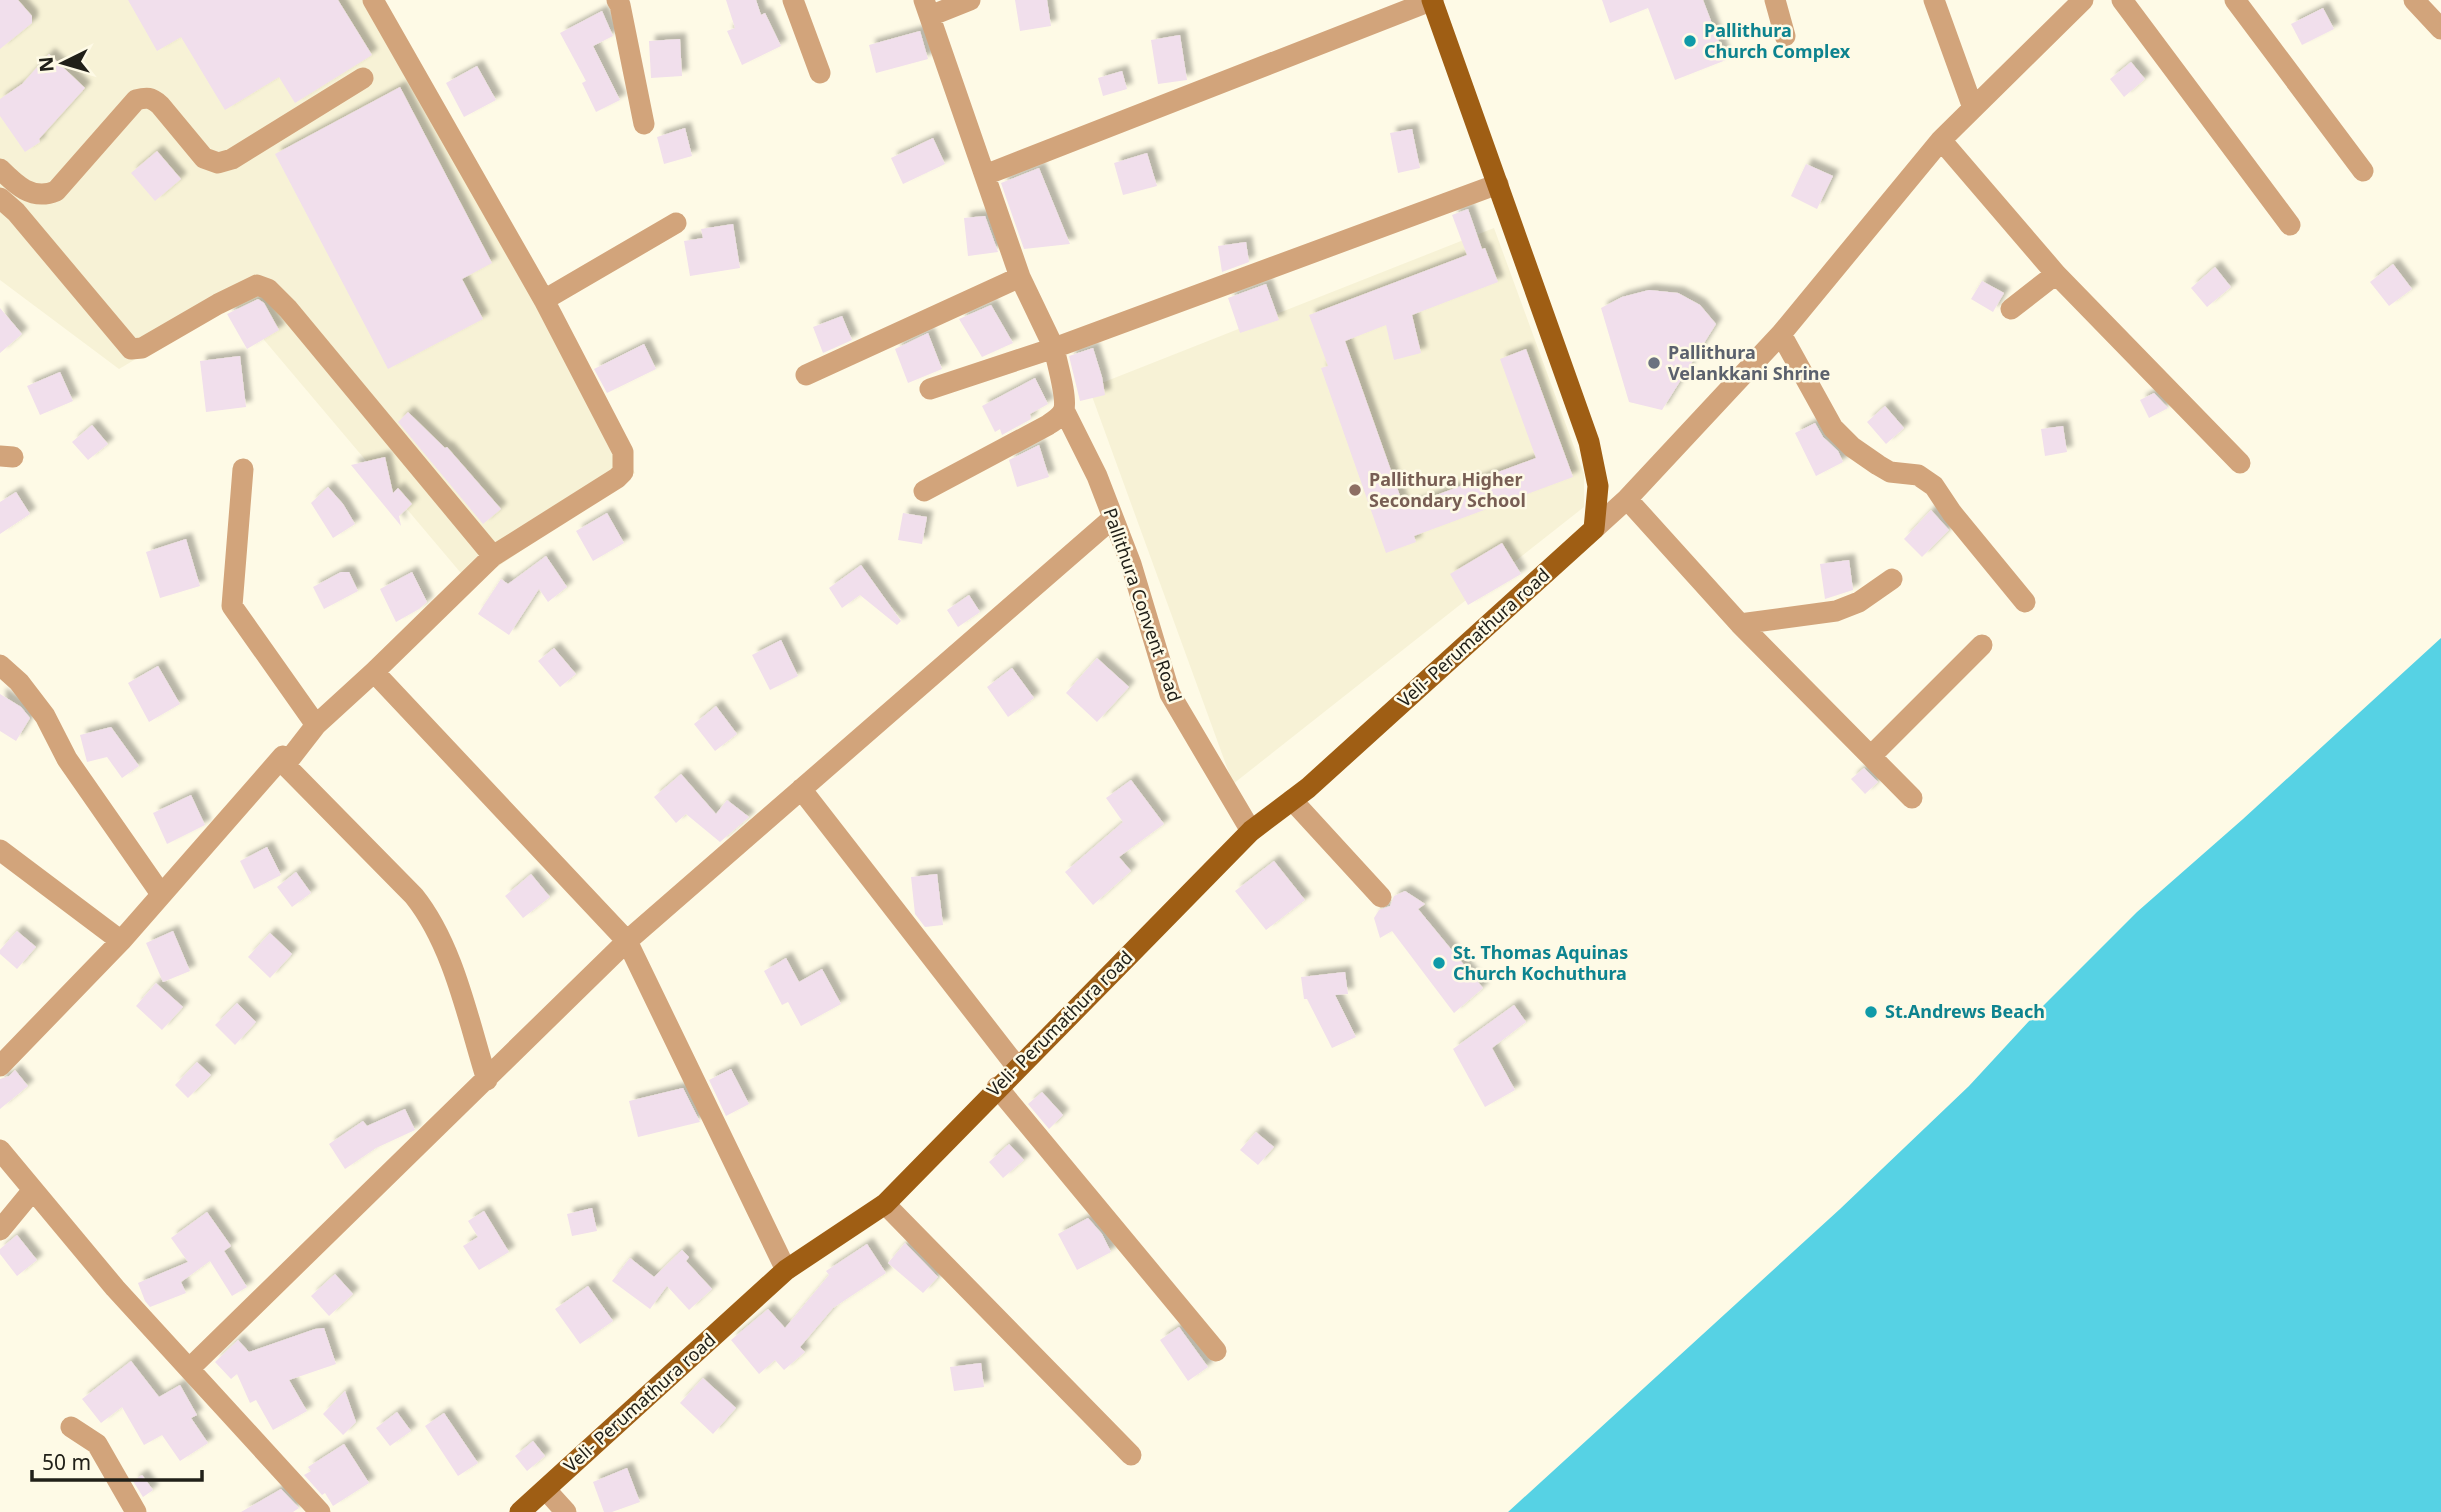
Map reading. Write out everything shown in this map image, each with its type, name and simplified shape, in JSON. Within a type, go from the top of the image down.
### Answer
[{"type":"main road","points":[[1433,0],[1589,442],[1598,486],[1594,529]]},
{"type":"main road","name":"Veli- Perumathura road","points":[[520,1512],[786,1270],[885,1205],[997,1087],[1251,831],[1308,788],[1594,529]]},
{"type":"street","points":[[285,765],[316,725],[493,556],[617,478],[623,472],[625,461],[623,452],[544,300],[373,0]]},
{"type":"street","points":[[617,0],[621,5],[644,124]]},
{"type":"street","points":[[793,0],[820,73]]},
{"type":"street","points":[[927,8],[970,0]]},
{"type":"street","points":[[985,175],[1433,0]]},
{"type":"street","points":[[1775,0],[1784,36]]},
{"type":"street","points":[[1934,0],[1973,108]]},
{"type":"street","points":[[1594,529],[1627,499],[1781,334],[1941,140],[2083,0]]},
{"type":"street","points":[[2122,0],[2290,225]]},
{"type":"street","points":[[2235,0],[2363,171]]},
{"type":"street","points":[[2414,0],[2441,29]]},
{"type":"street","name":"Pallithura Convent Road","points":[[927,8],[1020,277],[1054,348],[1064,410],[1097,476],[1131,564],[1170,694],[1251,831]]},
{"type":"street","points":[[363,78],[232,159],[218,163],[204,158],[152,98],[136,100],[56,191],[8,205],[131,349],[142,348],[246,289],[257,285],[268,289],[288,309],[493,556]]},
{"type":"street","points":[[1941,140],[2056,274],[2240,463]]},
{"type":"street","points":[[0,169],[16,186],[37,195]]},
{"type":"street","points":[[930,389],[1054,348],[1499,184]]},
{"type":"street","points":[[544,300],[676,223]]},
{"type":"street","points":[[2011,309],[2056,274]]},
{"type":"street","points":[[806,375],[1020,277]]},
{"type":"street","points":[[1781,334],[1833,428],[1852,447],[1890,472],[1917,475],[1934,486],[1952,513],[2025,602]]},
{"type":"street","points":[[924,491],[1048,425],[1064,410]]},
{"type":"street","points":[[243,469],[232,606],[316,725]]},
{"type":"street","points":[[1627,499],[1740,624],[1912,798]]},
{"type":"street","points":[[190,1368],[627,941],[1113,518]]},
{"type":"street","points":[[1740,624],[1836,611],[1859,602],[1892,579]]},
{"type":"street","points":[[1871,756],[1983,645]]},
{"type":"street","points":[[0,666],[19,682],[45,716],[67,759],[161,894]]},
{"type":"street","points":[[374,672],[627,941],[786,1270]]},
{"type":"street","points":[[0,1066],[121,941],[283,755],[285,765],[414,896],[430,916],[441,939],[487,1080]]},
{"type":"street","points":[[801,789],[1017,1067]]},
{"type":"street","points":[[1292,800],[1381,897]]},
{"type":"street","points":[[0,850],[121,941]]},
{"type":"street","points":[[997,1087],[1216,1351]]},
{"type":"street","points":[[0,1150],[115,1288],[320,1512]]},
{"type":"street","points":[[0,1230],[33,1190]]},
{"type":"street","points":[[885,1205],[1131,1455]]},
{"type":"street","points":[[71,1427],[97,1444],[136,1512]]},
{"type":"street","points":[[546,1490],[566,1512]]},
{"type":"shaded area","points":[[0,0],[377,0],[635,473],[471,585],[232,302],[119,369],[0,280]]},
{"type":"shaded area","name":"Pallithura Higher Secondary School","points":[[1494,228],[1584,474],[1584,507],[1233,784],[1089,388]]},
{"type":"water","points":[[2441,638],[2441,1512],[1508,1512],[1840,1209],[1969,1086],[2042,1007],[2137,912]]},
{"type":"building","points":[[0,0],[18,0],[32,16],[32,23],[0,49]]},
{"type":"building","points":[[128,0],[338,0],[372,55],[295,103],[279,77],[225,110],[181,37],[157,51]]},
{"type":"building","points":[[726,0],[756,0],[761,15],[765,13],[781,46],[742,65],[727,31],[735,28]]},
{"type":"building","points":[[1015,0],[1047,0],[1051,26],[1020,31]]},
{"type":"building","name":"Pallithura Church Complex","points":[[1602,0],[1703,0],[1726,60],[1675,80],[1648,8],[1610,23]]},
{"type":"building","points":[[2323,8],[2334,29],[2302,45],[2291,24]]},
{"type":"building","points":[[602,11],[613,36],[593,46],[620,100],[596,112],[582,83],[586,81],[560,33]]},
{"type":"building","points":[[920,31],[928,59],[876,73],[869,45]]},
{"type":"building","points":[[1180,35],[1187,80],[1158,84],[1151,40]]},
{"type":"building","points":[[680,39],[682,76],[651,78],[649,41]]},
{"type":"building","points":[[49,54],[85,88],[39,139],[40,142],[25,152],[0,116],[0,99],[22,84]]},
{"type":"building","points":[[2131,62],[2145,79],[2124,97],[2110,79]]},
{"type":"building","points":[[477,66],[496,100],[464,117],[446,83]]},
{"type":"building","points":[[1122,71],[1127,89],[1103,96],[1098,78]]},
{"type":"building","points":[[400,87],[492,263],[462,279],[483,319],[388,369],[275,154]]},
{"type":"building","points":[[685,128],[692,156],[664,164],[657,137]]},
{"type":"building","points":[[1412,129],[1420,168],[1398,173],[1390,133]]},
{"type":"building","points":[[933,138],[945,164],[903,184],[891,158]]},
{"type":"building","points":[[157,151],[181,179],[155,201],[131,173]]},
{"type":"building","points":[[1147,153],[1157,186],[1123,195],[1114,163]]},
{"type":"building","points":[[1806,164],[1833,176],[1817,209],[1791,196]]},
{"type":"building","points":[[1039,168],[1070,244],[1024,249],[1001,183]]},
{"type":"building","points":[[1468,209],[1482,249],[1485,248],[1498,282],[1412,315],[1421,353],[1394,360],[1386,325],[1345,341],[1404,507],[1536,458],[1500,359],[1526,349],[1573,477],[1414,536],[1416,542],[1386,553],[1321,368],[1328,366],[1309,315],[1467,255],[1452,215]]},
{"type":"building","points":[[985,216],[998,252],[968,256],[964,218]]},
{"type":"building","points":[[733,224],[740,268],[690,276],[684,241],[703,238],[701,229]]},
{"type":"building","points":[[1246,242],[1249,262],[1222,272],[1218,246]]},
{"type":"building","points":[[2393,264],[2412,289],[2389,306],[2370,282]]},
{"type":"building","points":[[2215,267],[2231,287],[2207,307],[2191,288]]},
{"type":"building","points":[[1982,281],[2004,293],[1993,312],[1971,299]]},
{"type":"building","points":[[1266,284],[1279,320],[1240,333],[1228,298]]},
{"type":"building","name":"Pallithura Velankkani Shrine","points":[[1649,290],[1678,293],[1700,305],[1716,324],[1662,410],[1629,402],[1601,308],[1622,297]]},
{"type":"building","points":[[258,299],[264,303],[279,330],[247,349],[227,314]]},
{"type":"building","points":[[991,305],[1013,343],[982,357],[959,319]]},
{"type":"building","points":[[0,308],[22,334],[0,353]]},
{"type":"building","points":[[842,316],[852,340],[823,353],[813,327]]},
{"type":"building","points":[[928,333],[942,369],[908,383],[895,349]]},
{"type":"building","points":[[644,344],[656,369],[607,393],[594,369]]},
{"type":"building","points":[[1093,348],[1105,395],[1080,401],[1069,356]]},
{"type":"building","points":[[240,356],[246,407],[206,412],[200,361]]},
{"type":"building","points":[[60,372],[73,401],[40,415],[27,386]]},
{"type":"building","points":[[1035,378],[1048,404],[1030,414],[1031,419],[1002,435],[1000,429],[995,432],[982,406]]},
{"type":"building","points":[[2154,393],[2168,408],[2149,418],[2140,400]]},
{"type":"building","points":[[1885,406],[1904,428],[1886,444],[1867,422]]},
{"type":"building","points":[[408,412],[447,447],[501,509],[483,524],[398,422]]},
{"type":"building","points":[[1815,423],[1823,437],[1838,451],[1843,462],[1816,476],[1795,433]]},
{"type":"building","points":[[92,425],[108,444],[88,460],[72,442]]},
{"type":"building","points":[[2063,426],[2067,452],[2045,456],[2041,429]]},
{"type":"building","points":[[1039,445],[1049,477],[1017,487],[1009,460]]},
{"type":"building","points":[[385,457],[393,493],[398,488],[412,504],[399,516],[401,526],[351,465]]},
{"type":"building","points":[[328,487],[355,524],[333,538],[311,503]]},
{"type":"building","points":[[16,492],[30,514],[0,534],[0,502]]},
{"type":"building","points":[[1931,510],[1949,530],[1922,557],[1904,539]]},
{"type":"building","points":[[607,513],[624,543],[593,561],[576,531]]},
{"type":"building","points":[[903,513],[927,517],[922,544],[898,540]]},
{"type":"building","points":[[186,539],[200,586],[160,598],[146,552]]},
{"type":"building","points":[[1502,543],[1521,574],[1468,605],[1450,574]]},
{"type":"building","points":[[546,556],[567,587],[548,602],[539,589],[509,635],[478,614],[501,579],[508,584]]},
{"type":"building","points":[[1849,560],[1853,590],[1825,599],[1820,564]]},
{"type":"building","points":[[861,565],[901,621],[897,625],[860,595],[842,608],[829,588]]},
{"type":"building","points":[[341,572],[349,572],[358,591],[324,609],[313,587]]},
{"type":"building","points":[[412,572],[427,602],[396,622],[380,589]]},
{"type":"building","points":[[969,595],[980,612],[958,627],[947,610]]},
{"type":"building","points":[[781,640],[798,676],[770,690],[752,655]]},
{"type":"building","points":[[554,648],[576,674],[560,687],[538,661]]},
{"type":"building","points":[[1097,658],[1129,687],[1097,722],[1066,693]]},
{"type":"building","points":[[158,666],[180,704],[149,722],[128,683]]},
{"type":"building","points":[[1012,668],[1034,698],[1008,717],[987,687]]},
{"type":"building","points":[[0,694],[21,707],[30,718],[16,741],[0,731]]},
{"type":"building","points":[[716,706],[737,734],[715,751],[694,724]]},
{"type":"building","points":[[111,727],[139,766],[122,778],[107,757],[87,762],[80,735]]},
{"type":"building","points":[[1864,768],[1878,782],[1865,794],[1851,779]]},
{"type":"building","points":[[681,774],[716,814],[727,800],[749,817],[720,842],[686,814],[676,823],[654,797]]},
{"type":"building","points":[[1131,780],[1164,824],[1119,857],[1131,871],[1093,905],[1065,872],[1123,822],[1106,798]]},
{"type":"building","points":[[191,795],[205,825],[167,844],[153,813]]},
{"type":"building","points":[[267,847],[281,875],[254,889],[240,861]]},
{"type":"building","points":[[1274,861],[1305,900],[1266,930],[1235,891]]},
{"type":"building","points":[[296,872],[311,893],[292,907],[277,887]]},
{"type":"building","points":[[531,874],[550,897],[523,918],[505,896]]},
{"type":"building","points":[[937,874],[943,925],[925,927],[915,914],[911,877]]},
{"type":"building","name":"St. Thomas Aquinas Church Kochuthura","points":[[1405,891],[1425,904],[1418,909],[1483,988],[1454,1013],[1392,931],[1380,938],[1374,918],[1379,910],[1390,906],[1394,896]]},
{"type":"building","points":[[17,931],[36,947],[17,969],[0,954],[0,950]]},
{"type":"building","points":[[173,931],[190,971],[163,982],[146,943]]},
{"type":"building","points":[[270,933],[292,954],[270,978],[248,957]]},
{"type":"building","points":[[786,958],[799,982],[822,969],[841,1004],[801,1026],[788,1002],[782,1005],[764,971]]},
{"type":"building","points":[[1345,972],[1348,994],[1335,995],[1356,1037],[1332,1048],[1307,999],[1304,999],[1301,977]]},
{"type":"building","points":[[156,983],[183,1007],[162,1030],[136,1006]]},
{"type":"building","points":[[237,1003],[256,1022],[235,1045],[215,1025]]},
{"type":"building","points":[[1514,1005],[1526,1022],[1492,1048],[1515,1090],[1485,1107],[1453,1049]]},
{"type":"building","points":[[197,1062],[211,1075],[188,1098],[175,1085]]},
{"type":"building","points":[[731,1069],[749,1104],[726,1116],[709,1080]]},
{"type":"building","points":[[15,1070],[28,1086],[0,1109],[0,1079]]},
{"type":"building","points":[[683,1088],[700,1122],[638,1137],[629,1101]]},
{"type":"building","points":[[1042,1092],[1063,1115],[1049,1129],[1028,1104]]},
{"type":"building","points":[[405,1109],[415,1130],[376,1148],[345,1169],[329,1144],[363,1121],[367,1126]]},
{"type":"building","points":[[1256,1132],[1274,1147],[1258,1165],[1240,1150]]},
{"type":"building","points":[[1009,1144],[1024,1160],[1003,1178],[989,1162]]},
{"type":"building","points":[[592,1208],[597,1231],[572,1236],[567,1214]]},
{"type":"building","points":[[484,1211],[509,1252],[479,1270],[463,1246],[478,1237],[468,1221]]},
{"type":"building","points":[[207,1212],[231,1246],[224,1251],[247,1287],[232,1296],[210,1261],[181,1282],[186,1293],[150,1307],[138,1283],[188,1262],[171,1238]]},
{"type":"building","points":[[1088,1218],[1102,1234],[1111,1252],[1077,1270],[1058,1234]]},
{"type":"building","points":[[17,1235],[37,1260],[17,1276],[0,1254],[0,1249]]},
{"type":"building","points":[[905,1243],[938,1277],[923,1293],[888,1263]]},
{"type":"building","points":[[867,1244],[886,1273],[833,1308],[800,1347],[805,1352],[784,1370],[775,1360],[759,1374],[731,1340],[768,1309],[785,1328],[829,1275],[826,1271]]},
{"type":"building","points":[[682,1250],[689,1257],[686,1261],[712,1289],[689,1310],[667,1286],[650,1309],[612,1281],[630,1258],[654,1277]]},
{"type":"building","points":[[335,1274],[353,1294],[329,1316],[311,1296]]},
{"type":"building","points":[[588,1286],[613,1321],[580,1344],[555,1309]]},
{"type":"building","points":[[1179,1327],[1208,1367],[1188,1381],[1160,1340]]},
{"type":"building","points":[[324,1328],[336,1364],[289,1380],[307,1411],[273,1430],[256,1400],[250,1403],[237,1374],[231,1379],[215,1362],[238,1340],[249,1352]]},
{"type":"building","points":[[131,1361],[159,1397],[180,1385],[197,1415],[191,1418],[208,1443],[180,1461],[162,1435],[144,1445],[122,1407],[101,1423],[82,1399]]},
{"type":"building","points":[[981,1363],[984,1387],[954,1391],[950,1367]]},
{"type":"building","points":[[703,1378],[736,1408],[713,1434],[680,1403]]},
{"type":"building","points":[[345,1391],[356,1422],[343,1435],[323,1414]]},
{"type":"building","points":[[397,1412],[411,1431],[390,1446],[376,1428]]},
{"type":"building","points":[[444,1413],[478,1463],[458,1476],[425,1426]]},
{"type":"building","points":[[533,1441],[545,1456],[527,1471],[515,1456]]},
{"type":"building","points":[[344,1444],[369,1483],[333,1506],[325,1493],[322,1495],[304,1475],[311,1471],[308,1467]]},
{"type":"building","points":[[627,1468],[640,1502],[612,1512],[604,1512],[593,1482]]},
{"type":"building","points":[[142,1475],[153,1490],[143,1497],[133,1481]]},
{"type":"building","points":[[281,1489],[299,1508],[293,1512],[241,1512]]},
{"type":"place","name":"Pallithura Church Complex","points":[[1690,41]]},
{"type":"place","name":"Pallithura Velankkani Shrine","points":[[1654,363]]},
{"type":"place","name":"Pallithura Higher Secondary School","points":[[1355,490]]},
{"type":"place","name":"St. Thomas Aquinas Church Kochuthura","points":[[1439,963]]},
{"type":"place","name":"St.Andrews Beach","points":[[1871,1012]]}]
